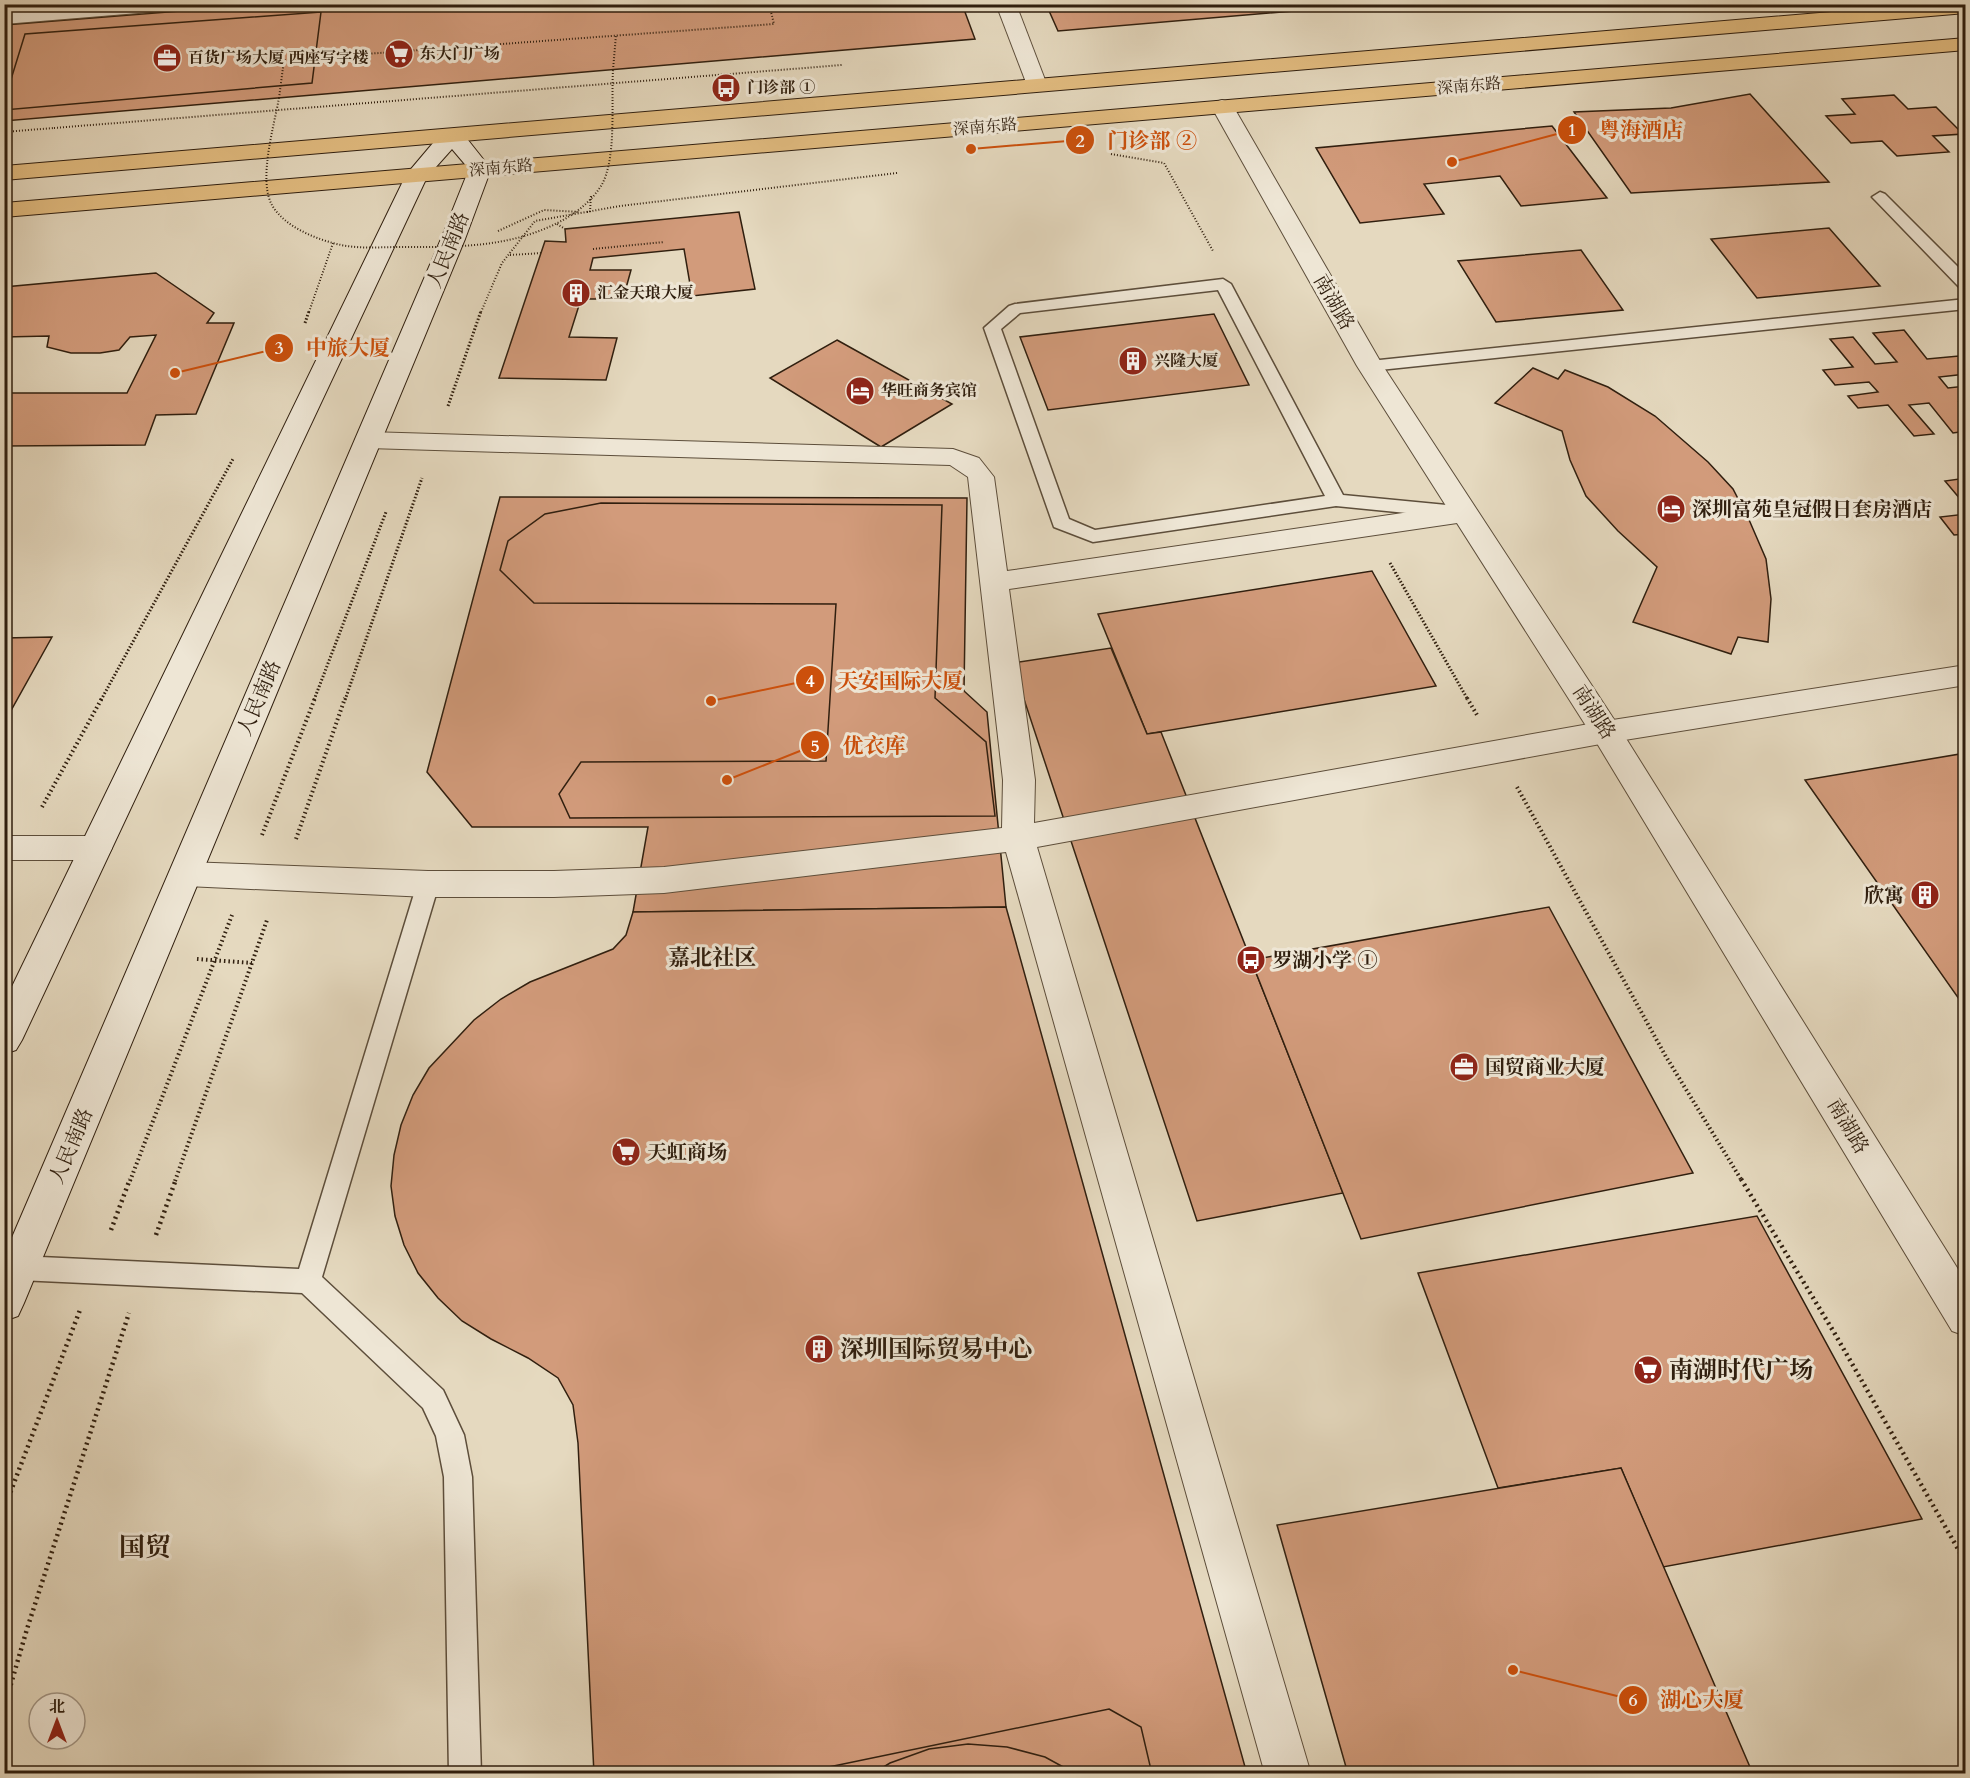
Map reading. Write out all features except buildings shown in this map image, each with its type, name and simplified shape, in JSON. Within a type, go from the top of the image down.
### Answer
[{"type":"main road","name":"深南东路","points":[[4,173],[1965,7]]},
{"type":"main road","name":"深南东路","points":[[4,210],[1965,44]]},
{"type":"street","points":[[4,18],[175,4]]},
{"type":"street","points":[[1006,4],[1037,85]]},
{"type":"street","name":"南湖路","points":[[1222,106],[1370,366],[1606,732],[1965,1318]]},
{"type":"street","points":[[4,1040],[417,175],[452,135],[480,169]]},
{"type":"street","name":"人民南路","points":[[4,1303],[480,169]]},
{"type":"street","points":[[368,440],[953,457],[966,461],[976,468],[981,477],[1019,780],[1018,838],[1288,1773]]},
{"type":"street","points":[[994,582],[1464,513]]},
{"type":"street","points":[[186,873],[428,884],[554,884],[664,880],[1018,838],[1606,732],[1965,675]]},
{"type":"street","points":[[13,848],[96,848]]},
{"type":"lane","points":[[1880,197],[1965,285]]},
{"type":"lane","points":[[1336,500],[1223,284],[1015,309],[992,328],[1061,522],[1093,536],[1336,500],[1464,513]]},
{"type":"lane","points":[[1370,366],[1965,304]]},
{"type":"lane","points":[[308,1281],[428,884]]},
{"type":"lane","points":[[19,1268],[308,1281],[433,1399],[450,1436],[458,1478],[465,1773]]},
{"type":"path","points":[[616,35],[609,161],[603,184],[585,206],[557,224],[522,236],[476,245],[373,248],[333,243],[307,233],[285,219],[271,204],[266,186],[284,60],[616,35],[774,24],[769,4]]},
{"type":"path","points":[[4,132],[842,65]]},
{"type":"path","points":[[1105,153],[1164,163],[1214,252]]},
{"type":"path","points":[[4,1708],[74,1483],[143,1274],[479,316],[502,263],[535,221],[906,172]]},
{"type":"path","points":[[485,255],[494,233],[544,210],[590,212]]},
{"type":"path","points":[[557,224],[565,229]]},
{"type":"path","points":[[593,249],[664,242]]},
{"type":"path","points":[[299,333],[305,323],[333,243]]},
{"type":"path","points":[[508,255],[542,253]]},
{"type":"path","points":[[13,848],[238,449]]},
{"type":"path","points":[[4,1509],[388,508]]},
{"type":"path","points":[[1369,527],[1498,752],[1665,1055],[1835,1334],[1965,1563]]},
{"type":"place","name":"东大门广场","points":[[399,54]]},
{"type":"place","name":"百货广场大厦 西座写字楼","points":[[167,58]]},
{"type":"place","name":"门诊部 ①","points":[[726,88]]},
{"type":"place","name":"门诊部 ②","points":[[971,149]]},
{"type":"place","name":"粤海酒店","points":[[1452,162]]},
{"type":"place","name":"汇金天琅大厦","points":[[576,293]]},
{"type":"place","name":"兴隆大厦","points":[[1133,361]]},
{"type":"place","name":"中旅大厦","points":[[175,373]]},
{"type":"place","name":"华旺商务宾馆","points":[[860,391]]},
{"type":"place","name":"深圳富苑皇冠假日套房酒店","points":[[1671,509]]},
{"type":"place","name":"天安国际大厦","points":[[711,701]]},
{"type":"place","name":"优衣库","points":[[727,780]]},
{"type":"place","name":"欣寓","points":[[1925,895]]},
{"type":"place","name":"罗湖小学 ①","points":[[1251,960]]},
{"type":"place","name":"国贸商业大厦","points":[[1464,1067]]},
{"type":"place","name":"天虹商场","points":[[626,1152]]},
{"type":"place","name":"深圳国际贸易中心","points":[[819,1349]]},
{"type":"place","name":"南湖时代广场","points":[[1648,1370]]},
{"type":"place","name":"湖心大厦","points":[[1513,1670]]},
{"type":"district","name":"嘉北社区","points":[[712,958]]},
{"type":"district","name":"国贸","points":[[145,1547]]}]
